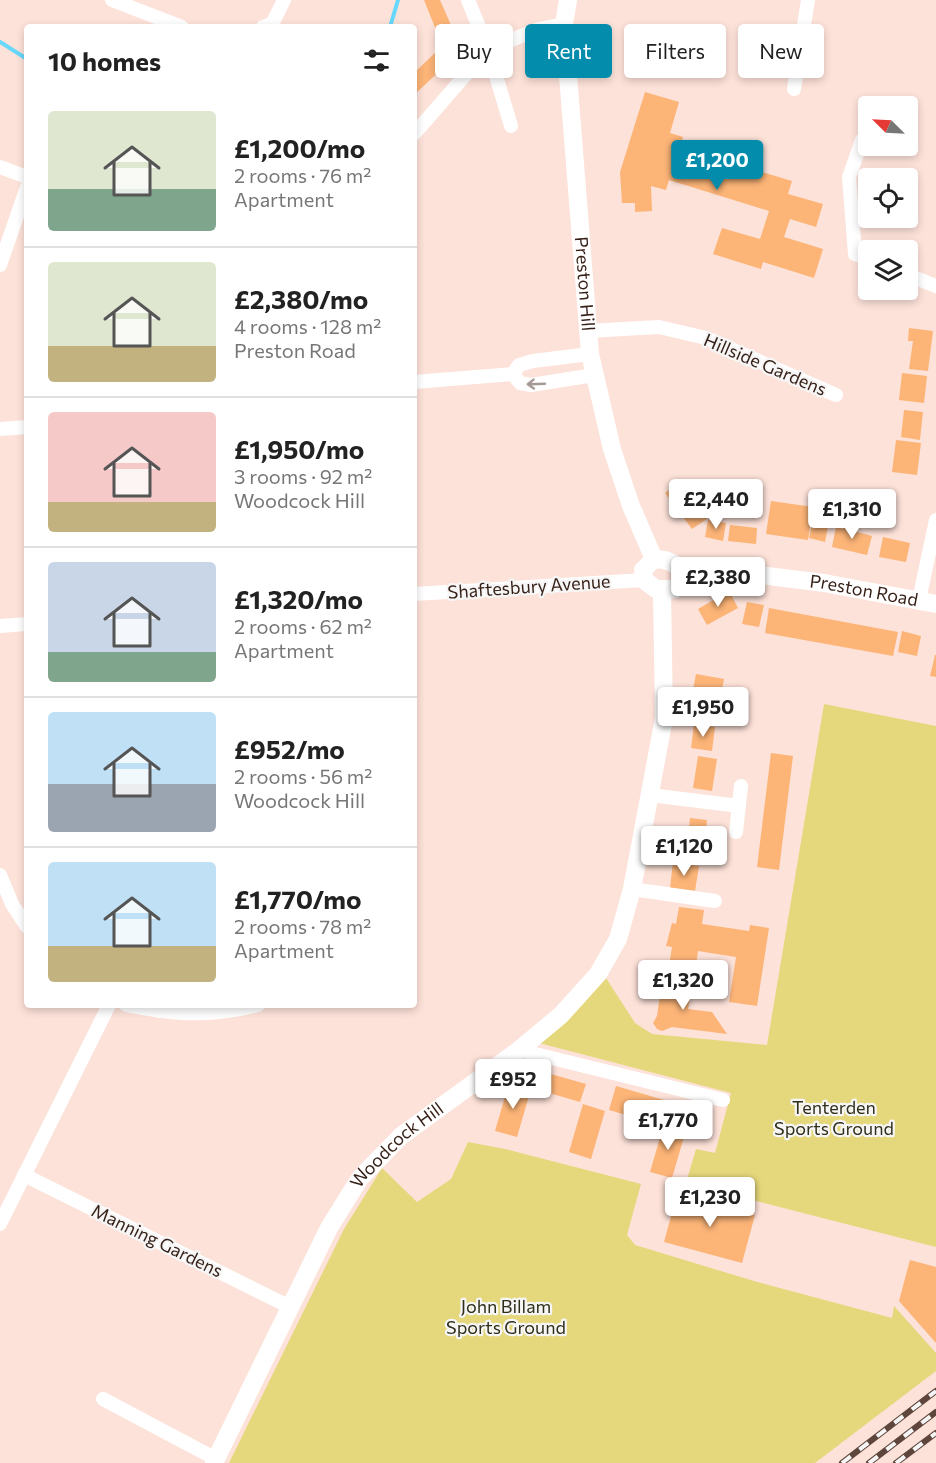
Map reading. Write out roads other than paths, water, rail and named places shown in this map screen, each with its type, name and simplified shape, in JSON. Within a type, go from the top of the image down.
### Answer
[{"type":"street","points":[[112,0],[174,24]]},
{"type":"street","points":[[272,24],[284,0]]},
{"type":"street","points":[[468,0],[478,24]]},
{"type":"street","name":"Preston Hill","points":[[564,24],[568,0]]},
{"type":"street","points":[[794,89],[808,0]]},
{"type":"street","points":[[417,131],[463,78]]},
{"type":"street","points":[[497,78],[511,126]]},
{"type":"street","name":"Preston Hill","points":[[568,78],[590,354],[612,449],[631,506],[654,559]]},
{"type":"street","points":[[858,151],[849,177],[855,254],[858,255]]},
{"type":"street","points":[[0,166],[24,176]]},
{"type":"street","points":[[0,265],[24,196]]},
{"type":"street","points":[[918,279],[936,286]]},
{"type":"street","name":"Hillside Gardens","points":[[588,331],[659,327],[706,338],[836,395]]},
{"type":"street","points":[[513,374],[519,365],[533,361],[590,354]]},
{"type":"street","points":[[513,374],[520,383],[531,386],[594,375]]},
{"type":"street","points":[[417,382],[513,374]]},
{"type":"street","points":[[0,429],[24,427]]},
{"type":"street","points":[[928,602],[936,520]]},
{"type":"street","points":[[654,559],[664,559],[681,569],[682,581],[675,589],[656,589],[644,580],[643,570],[654,559]]},
{"type":"street","name":"Preston Road","points":[[683,574],[760,575],[928,602]]},
{"type":"street","name":"Shaftesbury Avenue","points":[[417,594],[644,580]]},
{"type":"street","name":"Woodcock Hill","points":[[215,1461],[329,1228],[360,1178],[401,1136],[519,1050],[561,1015],[598,974],[618,939],[632,889],[664,718],[662,590]]},
{"type":"street","points":[[0,626],[24,624]]},
{"type":"street","points":[[736,832],[741,786]]},
{"type":"street","points":[[650,795],[739,806]]},
{"type":"street","points":[[0,875],[12,904],[24,922]]},
{"type":"street","points":[[632,889],[715,901]]},
{"type":"street","points":[[2,1216],[108,1008]]},
{"type":"street","points":[[140,1008],[162,1013],[200,1013],[247,1008]]},
{"type":"street","points":[[519,1050],[723,1100]]},
{"type":"street","name":"Manning Gardens","points":[[24,1175],[290,1307]]},
{"type":"street","points":[[103,1399],[215,1461]]},
{"type":"waterway","points":[[391,24],[398,0]]},
{"type":"waterway","points":[[0,42],[24,57]]},
{"type":"railway","points":[[842,1463],[936,1391]]},
{"type":"railway","points":[[869,1463],[936,1412]]},
{"type":"railway","points":[[896,1463],[936,1433]]},
{"type":"park label","name":"Tenterden Sports Ground","points":[[834,1118]]},
{"type":"park label","name":"John Billam Sports Ground","points":[[506,1317]]}]
